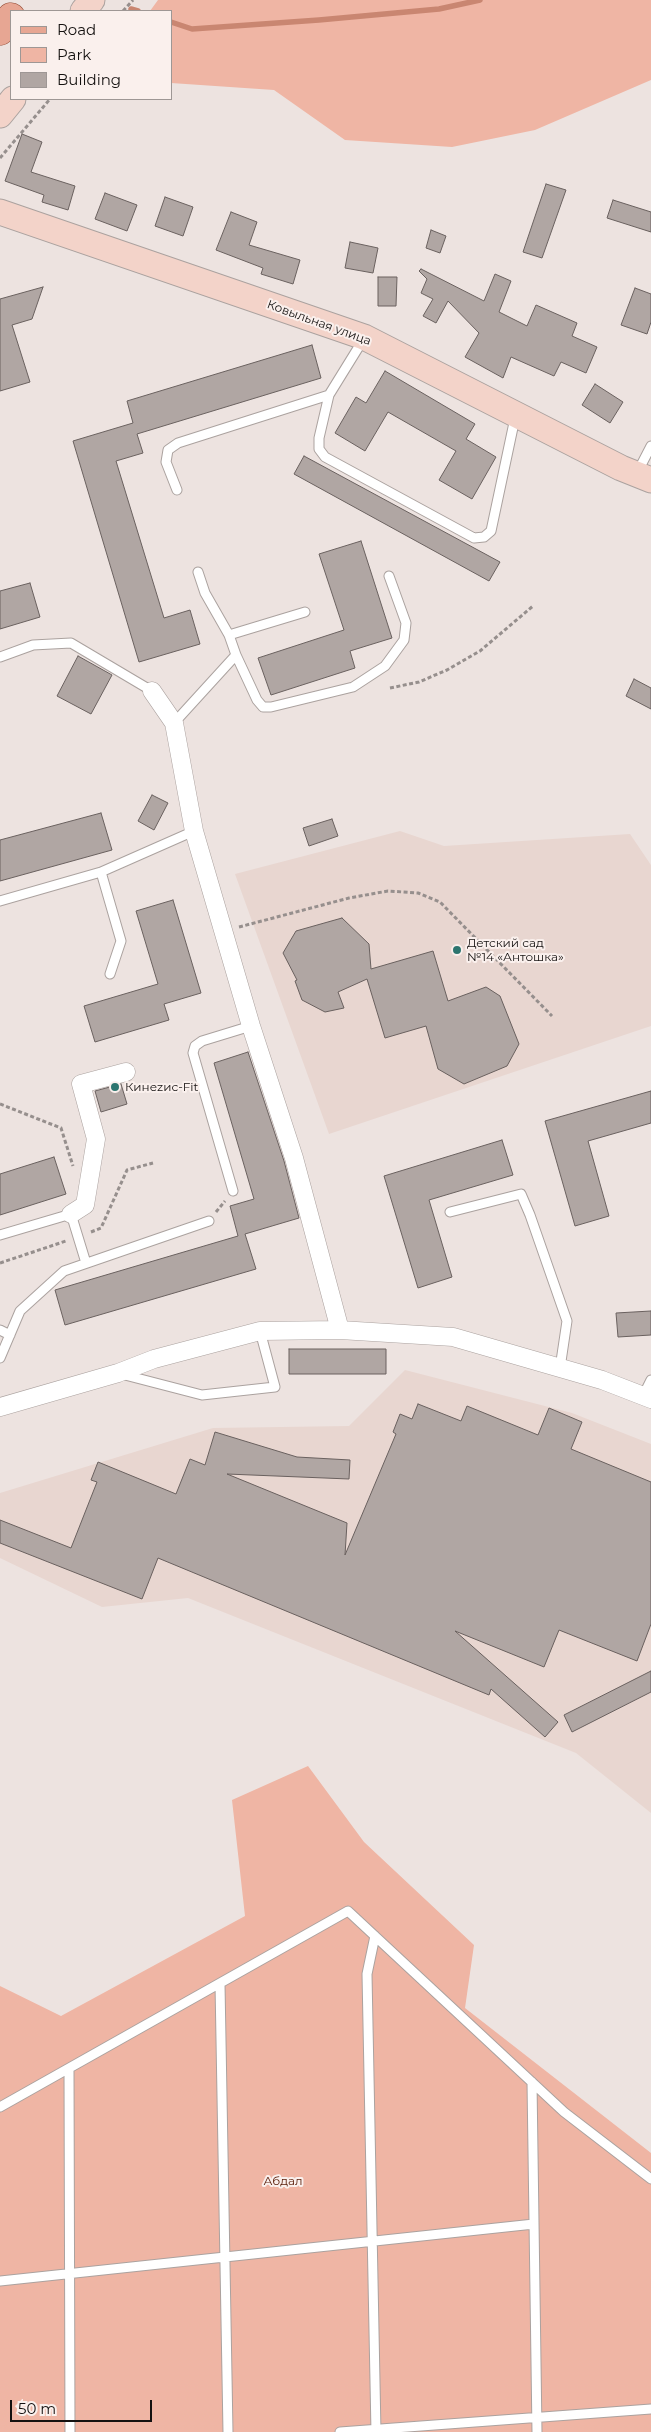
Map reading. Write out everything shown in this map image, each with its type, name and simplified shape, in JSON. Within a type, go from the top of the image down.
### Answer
[{"type":"main road","points":[[0,31],[10,18]]},
{"type":"street","points":[[84,10],[92,0]]},
{"type":"street","points":[[0,115],[12,100]]},
{"type":"street","name":"Ковыльная улица","points":[[0,212],[364,337],[621,468],[644,477]]},
{"type":"street","points":[[152,691],[174,723],[194,831],[251,1026],[294,1158],[340,1330]]},
{"type":"street","points":[[78,1209],[96,1139],[81,1084],[126,1072]]},
{"type":"street","points":[[0,1407],[118,1373],[154,1359],[260,1331],[340,1330],[453,1337],[648,1392]]},
{"type":"lane","points":[[364,337],[329,395],[319,438],[319,448],[325,457],[474,538],[484,538],[491,531],[516,415]]},
{"type":"lane","points":[[177,490],[166,462],[168,450],[178,443],[329,395]]},
{"type":"lane","points":[[644,477],[651,446]]},
{"type":"lane","points":[[198,572],[205,593],[229,636],[257,700],[263,707],[270,707],[353,687],[385,666],[404,640],[406,623],[389,576]]},
{"type":"lane","points":[[229,636],[305,612]]},
{"type":"lane","points":[[0,657],[33,645],[71,644],[152,691]]},
{"type":"lane","points":[[174,723],[236,654]]},
{"type":"lane","points":[[0,901],[101,872],[194,831]]},
{"type":"lane","points":[[101,872],[121,941],[110,974]]},
{"type":"lane","points":[[233,1191],[193,1053],[195,1046],[202,1041],[251,1026]]},
{"type":"lane","points":[[450,1212],[520,1194],[530,1215],[567,1322],[560,1368]]},
{"type":"lane","points":[[0,1235],[78,1209],[86,1263]]},
{"type":"lane","points":[[0,1358],[20,1311],[64,1271],[209,1221]]},
{"type":"lane","points":[[0,1330],[10,1335]]},
{"type":"lane","points":[[118,1373],[202,1395],[275,1387],[260,1331]]},
{"type":"lane","points":[[0,2107],[348,1911],[564,2112],[651,2179]]},
{"type":"lane","points":[[375,1936],[367,1974],[376,2431]]},
{"type":"lane","points":[[220,1984],[228,2432]]},
{"type":"lane","points":[[69,2069],[70,2432]]},
{"type":"lane","points":[[532,2082],[537,2432]]},
{"type":"lane","points":[[0,2281],[534,2224]]},
{"type":"lane","points":[[340,2432],[376,2431],[651,2409]]},
{"type":"path","points":[[124,10],[133,0]]},
{"type":"path","points":[[0,158],[49,100]]},
{"type":"path","points":[[390,688],[419,682],[455,666],[480,651],[533,606]]},
{"type":"path","points":[[224,931],[349,898],[388,891],[418,893],[440,902],[552,1016]]},
{"type":"path","points":[[0,1104],[61,1128],[74,1171]]},
{"type":"path","points":[[209,1221],[233,1191]]},
{"type":"path","points":[[78,1209],[93,1232]]},
{"type":"shaded area","name":"Детский сад №14 «Антошка»","points":[[400,831],[444,846],[630,834],[651,865],[651,1026],[329,1134],[235,874]]},
{"type":"shaded area","points":[[405,1370],[572,1413],[651,1444],[651,1813],[576,1753],[188,1598],[102,1607],[0,1558],[0,1493],[213,1428],[349,1426]]},
{"type":"green space","points":[[158,0],[651,0],[651,80],[535,130],[452,147],[345,140],[274,90],[172,83],[172,10],[151,10]]},
{"type":"green space","name":"Абдал","points":[[308,1766],[364,1842],[474,1945],[465,2008],[651,2153],[651,2432],[0,2432],[0,1986],[61,2016],[245,1916],[232,1800]]},
{"type":"building","points":[[22,134],[42,142],[31,172],[75,186],[68,210],[42,202],[44,195],[5,181]]},
{"type":"building","points":[[546,184],[566,190],[542,258],[523,252]]},
{"type":"building","points":[[105,193],[137,205],[127,231],[95,219]]},
{"type":"building","points":[[165,197],[193,207],[183,236],[155,226]]},
{"type":"building","points":[[613,200],[651,212],[651,232],[607,218]]},
{"type":"building","points":[[231,212],[257,222],[249,245],[300,260],[293,284],[261,274],[263,268],[216,250]]},
{"type":"building","points":[[431,230],[446,236],[440,253],[426,248]]},
{"type":"building","points":[[350,242],[378,248],[373,273],[345,268]]},
{"type":"building","points":[[421,269],[484,301],[495,274],[511,281],[499,312],[527,326],[536,305],[577,323],[572,336],[597,347],[586,373],[561,362],[554,376],[511,357],[503,378],[465,357],[479,333],[448,301],[436,323],[423,316],[433,299],[421,293],[427,279],[419,271]]},
{"type":"building","points":[[378,277],[397,277],[396,306],[378,306]]},
{"type":"building","points":[[43,287],[32,319],[12,325],[30,382],[0,391],[0,299]]},
{"type":"building","points":[[635,288],[651,294],[651,322],[647,334],[621,325]]},
{"type":"building","points":[[312,345],[321,378],[137,434],[143,453],[116,461],[164,618],[190,610],[200,644],[139,662],[73,441],[133,423],[127,401]]},
{"type":"building","points":[[385,371],[475,424],[466,439],[496,457],[472,499],[439,480],[456,451],[388,412],[365,451],[335,433],[356,397],[366,403]]},
{"type":"building","points":[[595,384],[623,402],[610,423],[582,405]]},
{"type":"building","points":[[304,456],[500,562],[489,581],[294,474]]},
{"type":"building","points":[[361,541],[392,638],[350,651],[355,668],[271,695],[258,658],[344,630],[319,554]]},
{"type":"building","points":[[30,583],[40,617],[0,629],[0,591]]},
{"type":"building","points":[[78,656],[112,675],[91,714],[57,696]]},
{"type":"building","points":[[634,679],[651,688],[651,709],[626,696]]},
{"type":"building","points":[[152,795],[168,803],[154,830],[138,821]]},
{"type":"building","points":[[101,813],[112,850],[0,881],[0,840]]},
{"type":"building","points":[[332,819],[338,836],[309,846],[303,828]]},
{"type":"building","points":[[173,900],[201,993],[164,1004],[169,1020],[95,1042],[84,1006],[158,984],[136,911]]},
{"type":"building","points":[[342,918],[369,944],[371,969],[433,951],[448,1001],[486,987],[500,996],[519,1044],[507,1066],[464,1084],[438,1069],[426,1026],[385,1038],[367,979],[338,992],[344,1008],[325,1012],[302,1000],[295,981],[297,980],[283,953],[296,931]]},
{"type":"building","points":[[248,1052],[284,1161],[299,1218],[245,1234],[256,1269],[65,1325],[55,1290],[238,1236],[230,1206],[254,1199],[214,1063]]},
{"type":"building","points":[[121,1084],[127,1104],[101,1112],[95,1091]]},
{"type":"building","points":[[651,1091],[651,1123],[588,1141],[609,1216],[575,1226],[545,1121]]},
{"type":"building","points":[[502,1140],[513,1175],[429,1200],[452,1277],[418,1288],[384,1176]]},
{"type":"building","points":[[54,1157],[66,1194],[0,1215],[0,1174]]},
{"type":"building","points":[[651,1311],[651,1335],[618,1337],[616,1313]]},
{"type":"building","points":[[289,1349],[386,1349],[386,1374],[289,1374]]},
{"type":"building","points":[[418,1404],[461,1421],[467,1406],[538,1435],[549,1408],[582,1422],[571,1449],[651,1482],[651,1624],[637,1661],[559,1630],[544,1667],[455,1631],[558,1722],[545,1737],[491,1689],[489,1695],[158,1558],[142,1599],[0,1543],[0,1520],[71,1548],[97,1482],[91,1480],[98,1462],[176,1494],[190,1459],[205,1465],[215,1432],[297,1457],[350,1460],[349,1479],[227,1474],[347,1523],[345,1555],[396,1434],[393,1432],[400,1414],[412,1419]]},
{"type":"building","points":[[651,1671],[651,1692],[572,1732],[564,1715]]},
{"type":"waterway","points":[[172,22],[192,29],[319,20],[439,9],[480,0]]},
{"type":"place","name":"Детский сад №14 «Антошка»","points":[[457,950]]},
{"type":"place","name":"Кинеzис-Fit","points":[[115,1087]]}]
